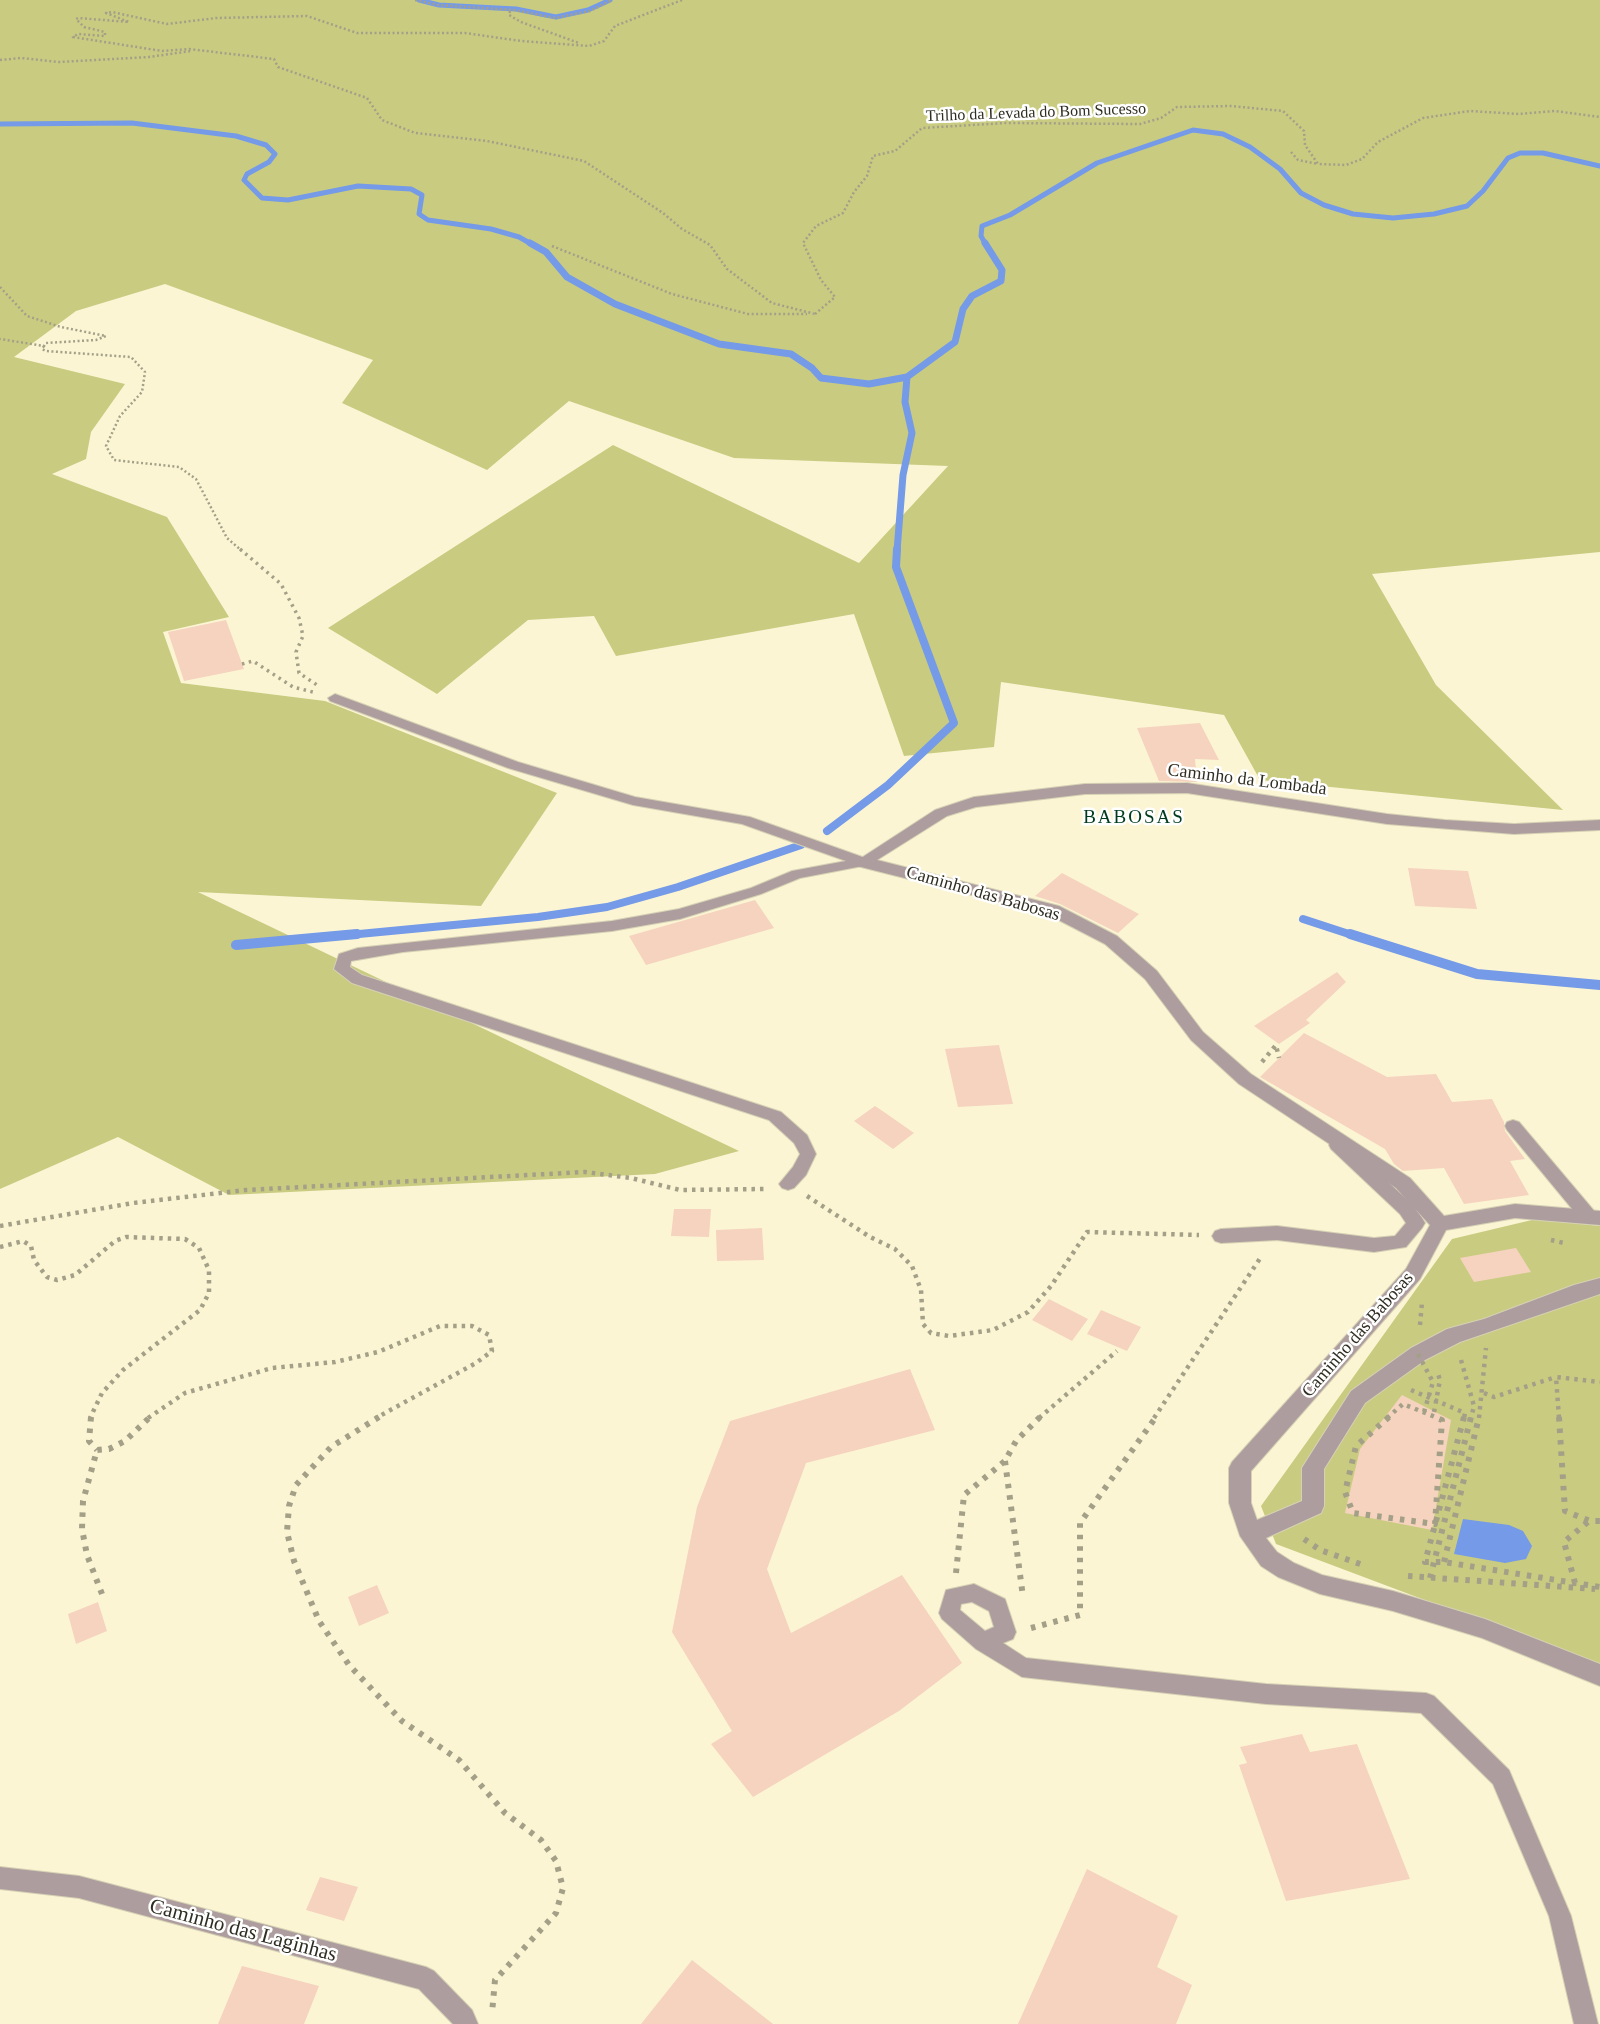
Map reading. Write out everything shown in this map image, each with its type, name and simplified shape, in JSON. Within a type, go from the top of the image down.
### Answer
[{"type":"street","name":"Caminho da Lombada","points":[[863,862],[941,813],[974,802],[1085,789],[1187,788],[1387,819],[1445,825],[1514,829],[1600,825]]},
{"type":"street","name":"Caminho das Babosas","points":[[863,862],[1053,910],[1111,940],[1152,975],[1197,1036],[1245,1079],[1403,1183],[1440,1224],[1413,1274],[1240,1468],[1240,1503],[1251,1536],[1269,1559],[1286,1570],[1320,1584],[1393,1601],[1485,1629],[1600,1675]]},
{"type":"street","points":[[1440,1224],[1515,1211],[1594,1218]]},
{"type":"street","points":[[1251,1536],[1268,1525],[1281,1522],[1313,1506],[1313,1468],[1358,1397],[1421,1343],[1487,1326],[1581,1290],[1600,1286]]},
{"type":"lane","points":[[335,698],[513,765],[633,801],[746,820],[863,862]]},
{"type":"lane","points":[[788,1184],[800,1171],[807,1153],[801,1139],[775,1116],[357,979],[342,969],[344,958],[358,953],[511,939],[653,919],[680,914],[756,891],[797,874],[863,862]]},
{"type":"lane","points":[[1513,1126],[1594,1218]]},
{"type":"lane","points":[[1221,1236],[1277,1233],[1374,1245],[1400,1242],[1416,1223],[1406,1209],[1325,1134]]},
{"type":"lane","points":[[983,1642],[1006,1632],[998,1605],[974,1593],[953,1596],[949,1613],[983,1642],[1022,1667],[1266,1694],[1426,1703],[1502,1777],[1560,1916],[1586,2024]]},
{"type":"lane","name":"Caminho das Laginhas","points":[[0,1878],[79,1887],[426,1979],[467,2024]]},
{"type":"path","points":[[415,0],[438,5],[514,10],[555,18],[590,11],[612,0]]},
{"type":"path","points":[[682,0],[615,26],[604,41],[580,46],[465,33],[384,36],[357,33],[307,16],[243,17],[167,24],[112,12],[106,13],[129,22],[76,19],[84,27],[105,32],[105,36],[78,34],[73,37],[149,49],[195,50],[274,59],[278,67],[332,88],[368,98],[382,120],[415,133],[487,141],[584,161],[663,213],[682,229],[710,245],[727,269],[772,303],[815,314]]},
{"type":"path","points":[[510,10],[509,15],[522,22],[568,41],[604,41]]},
{"type":"path","points":[[0,60],[20,58],[59,62],[159,56],[195,50]]},
{"type":"path","name":"Trilho da Levada do Bom Sucesso","points":[[815,314],[835,297],[821,281],[803,243],[816,226],[844,213],[854,192],[867,176],[873,156],[894,151],[922,128],[1006,123],[1140,124],[1161,118],[1177,107],[1231,106],[1283,111],[1304,131],[1304,145],[1318,164]]},
{"type":"path","points":[[1292,152],[1298,160],[1346,165],[1362,159],[1378,142],[1423,118],[1471,111],[1519,114],[1555,111],[1600,117]]},
{"type":"path","points":[[552,246],[685,298],[748,314],[815,314]]},
{"type":"path","points":[[0,287],[27,316],[61,327],[106,336],[96,341],[46,343],[44,346],[0,337]]},
{"type":"path","points":[[44,346],[42,349],[46,351],[131,357],[145,372],[142,392],[120,416],[106,446],[114,460],[179,467],[196,479],[227,538],[281,584],[299,618],[303,636],[296,652],[299,673],[335,698]]},
{"type":"path","points":[[242,664],[253,661],[293,687],[335,698]]},
{"type":"path","points":[[1259,1065],[1276,1045],[1279,1058]]},
{"type":"path","points":[[0,1226],[133,1203],[246,1190],[585,1172],[631,1178],[680,1191],[757,1191],[788,1184],[870,1237],[895,1249],[912,1266],[921,1290],[923,1324],[931,1333],[950,1336],[993,1330],[1028,1312],[1051,1286],[1087,1232],[1221,1236]]},
{"type":"path","points":[[1026,1616],[1027,1629],[1080,1615],[1080,1523],[1127,1460],[1277,1233]]},
{"type":"path","points":[[0,1247],[23,1241],[31,1247],[34,1260],[47,1277],[57,1280],[75,1275],[115,1241],[127,1237],[185,1239],[199,1248],[209,1270],[209,1293],[200,1310],[123,1370],[102,1393],[89,1420],[89,1441],[97,1450]]},
{"type":"path","points":[[1424,1412],[1433,1382],[1421,1343],[1422,1302],[1430,1291]]},
{"type":"path","points":[[97,1450],[109,1449],[125,1441],[152,1415],[185,1393],[234,1378],[272,1368],[335,1362],[378,1352],[440,1326],[472,1326],[489,1335],[492,1351],[476,1363],[379,1416],[331,1447],[296,1485],[289,1506],[287,1532],[294,1561],[319,1621],[349,1665],[402,1721],[458,1759],[505,1813],[541,1840],[556,1861],[563,1888],[556,1913],[495,1980],[492,2024]]},
{"type":"path","points":[[1444,1562],[1484,1392],[1487,1326]]},
{"type":"path","points":[[1430,1577],[1474,1406],[1454,1335]]},
{"type":"path","points":[[1421,1343],[1440,1380],[1434,1412]]},
{"type":"path","points":[[953,1596],[964,1494],[1005,1461],[1016,1441],[1054,1403],[1117,1351]]},
{"type":"path","points":[[1484,1392],[1494,1397],[1556,1377],[1600,1382]]},
{"type":"path","points":[[1556,1377],[1565,1511],[1590,1521],[1600,1521]]},
{"type":"path","points":[[1408,1389],[1465,1413],[1426,1562],[1444,1562],[1600,1588]]},
{"type":"path","points":[[1404,1404],[1424,1412],[1442,1420],[1435,1524],[1353,1513],[1345,1492],[1356,1446],[1404,1404]]},
{"type":"path","points":[[97,1450],[83,1501],[82,1530],[87,1555],[102,1594]]},
{"type":"path","points":[[1005,1461],[1024,1603]]},
{"type":"path","points":[[1575,1583],[1564,1542],[1590,1521]]},
{"type":"path","points":[[1281,1522],[1320,1550],[1369,1567]]},
{"type":"path","points":[[1405,1576],[1600,1588]]},
{"type":"green space","points":[[0,0],[1600,0],[1600,552],[1372,574],[1436,685],[1563,810],[1260,780],[1224,715],[1001,682],[994,747],[904,756],[854,614],[616,656],[594,616],[528,620],[437,694],[328,628],[613,445],[859,563],[948,466],[734,458],[569,401],[487,470],[342,403],[373,360],[165,284],[76,311],[14,357],[125,384],[91,432],[86,459],[52,474],[167,517],[229,617],[163,632],[181,683],[325,701],[557,793],[481,906],[198,892],[739,1151],[655,1174],[229,1195],[118,1137],[0,1189]]},
{"type":"green space","points":[[1536,1219],[1600,1226],[1600,1666],[1276,1544],[1261,1506],[1452,1239]]},
{"type":"water","points":[[1463,1519],[1509,1525],[1523,1531],[1532,1546],[1526,1559],[1505,1563],[1454,1554]]},
{"type":"building","points":[[226,620],[244,669],[184,681],[168,632]]},
{"type":"building","points":[[1200,723],[1219,760],[1195,759],[1197,782],[1159,781],[1137,728]]},
{"type":"building","points":[[1408,868],[1468,871],[1477,909],[1415,906]]},
{"type":"building","points":[[1062,873],[1139,914],[1118,933],[1060,904],[1035,896]]},
{"type":"building","points":[[755,900],[774,928],[646,965],[629,936]]},
{"type":"building","points":[[1337,972],[1346,982],[1306,1020],[1310,1023],[1279,1044],[1254,1026]]},
{"type":"building","points":[[1304,1033],[1387,1077],[1436,1074],[1452,1102],[1492,1099],[1504,1122],[1505,1131],[1525,1159],[1510,1161],[1529,1195],[1464,1204],[1444,1168],[1403,1171],[1394,1164],[1385,1149],[1260,1077]]},
{"type":"building","points":[[999,1045],[1013,1104],[958,1107],[945,1049]]},
{"type":"building","points":[[875,1106],[914,1133],[893,1149],[854,1121]]},
{"type":"building","points":[[674,1209],[711,1209],[709,1237],[671,1236]]},
{"type":"building","points":[[762,1228],[764,1260],[717,1261],[716,1230]]},
{"type":"building","points":[[1516,1248],[1531,1272],[1474,1282],[1460,1258]]},
{"type":"building","points":[[1049,1299],[1088,1319],[1072,1341],[1032,1320]]},
{"type":"building","points":[[1101,1310],[1141,1327],[1127,1351],[1087,1334]]},
{"type":"building","points":[[910,1369],[935,1430],[806,1463],[767,1569],[791,1633],[902,1575],[962,1663],[899,1711],[753,1797],[711,1744],[732,1731],[672,1632],[697,1507],[730,1421]]},
{"type":"building","points":[[1402,1395],[1451,1420],[1432,1530],[1345,1513],[1360,1449]]},
{"type":"building","points":[[377,1585],[389,1613],[359,1626],[348,1597]]},
{"type":"building","points":[[98,1602],[107,1631],[76,1644],[68,1614]]},
{"type":"building","points":[[1302,1734],[1310,1752],[1357,1744],[1410,1879],[1286,1901],[1239,1765],[1247,1763],[1240,1747]]},
{"type":"building","points":[[1087,1869],[1178,1916],[1157,1967],[1192,1985],[1176,2024],[1018,2024]]},
{"type":"building","points":[[320,1877],[358,1887],[344,1921],[306,1910]]},
{"type":"building","points":[[692,1960],[773,2024],[641,2024]]},
{"type":"building","points":[[242,1966],[319,1986],[304,2024],[218,2024]]},
{"type":"waterway","points":[[419,0],[439,5],[516,9],[556,17],[588,10],[610,0]]},
{"type":"waterway","points":[[0,124],[132,123],[236,136],[266,145],[275,154],[269,162],[247,174],[244,180],[262,198],[288,200],[358,186],[411,189],[422,195],[419,214],[428,220],[491,229],[519,237],[533,245]]},
{"type":"waterway","points":[[986,245],[981,236],[982,226],[1010,215],[1097,163],[1193,130],[1223,134],[1250,147],[1280,169],[1301,193],[1324,205],[1353,214],[1393,218],[1434,214],[1467,206],[1483,191],[1508,158],[1520,153],[1543,153],[1600,166]]},
{"type":"waterway","points":[[530,243],[546,252],[567,277],[615,304],[719,344],[791,354],[812,368],[821,378],[869,384],[907,377]]},
{"type":"waterway","points":[[907,377],[955,342],[963,309],[972,296],[1001,281],[1002,270],[985,243]]},
{"type":"waterway","points":[[897,551],[903,475],[912,433],[905,402],[907,377]]},
{"type":"waterway","points":[[827,831],[888,785],[954,723],[896,567],[897,549]]},
{"type":"waterway","points":[[338,936],[538,917],[607,907],[678,887],[801,845]]},
{"type":"waterway","points":[[1303,919],[1355,936]]},
{"type":"waterway","points":[[236,945],[357,934]]},
{"type":"waterway","points":[[1350,934],[1477,974],[1600,985]]},
{"type":"district","name":"BABOSAS","points":[[1134,818]]}]
